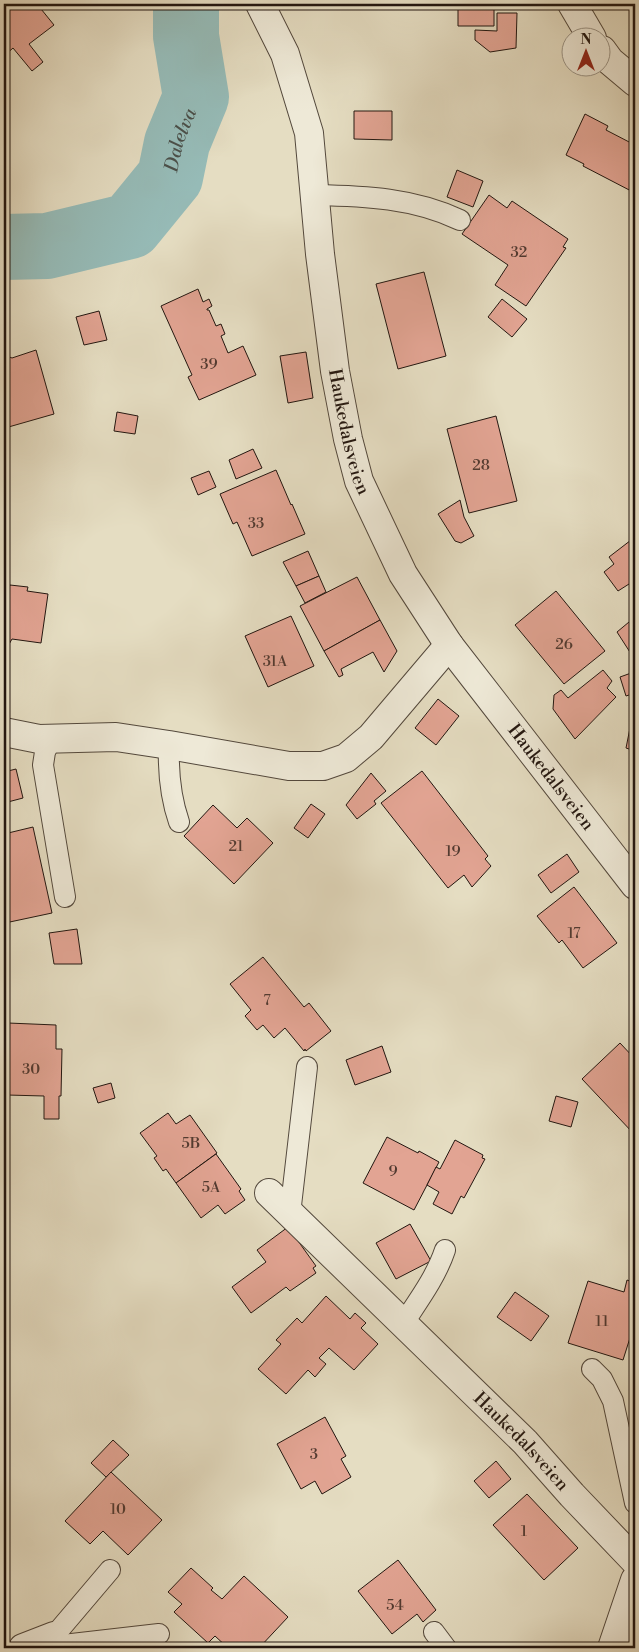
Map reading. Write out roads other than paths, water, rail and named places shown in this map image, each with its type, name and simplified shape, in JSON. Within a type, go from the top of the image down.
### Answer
[{"type":"street","name":"Haukedalsveien","points":[[260,4],[285,54],[309,133],[320,254],[335,371],[348,439],[359,481],[403,574],[449,645],[635,885]]},
{"type":"street","points":[[572,4],[586,28]]},
{"type":"street","points":[[612,63],[635,82]]},
{"type":"street","points":[[4,732],[39,739],[116,737],[289,766],[323,766],[346,758],[371,737],[449,645]]},
{"type":"street","name":"Haukedalsveien","points":[[269,1193],[525,1442],[635,1561]]},
{"type":"street","points":[[612,1648],[635,1580]]},
{"type":"street","points":[[23,1648],[61,1643]]},
{"type":"lane","points":[[315,195],[356,196],[401,201],[440,210],[460,220]]},
{"type":"lane","points":[[51,739],[45,752],[43,765],[65,897]]},
{"type":"lane","points":[[169,745],[170,786],[179,822]]},
{"type":"lane","points":[[290,1214],[307,1067]]},
{"type":"lane","points":[[403,1324],[425,1291],[445,1250]]},
{"type":"lane","points":[[592,1368],[602,1379],[613,1401],[635,1503]]},
{"type":"lane","points":[[61,1643],[110,1570]]},
{"type":"lane","points":[[434,1632],[446,1648]]},
{"type":"lane","points":[[61,1643],[160,1634]]},
{"type":"waterway","name":"Dalelva","points":[[4,247],[47,246],[130,226],[170,177],[177,143],[196,97],[186,36],[186,4]]}]
